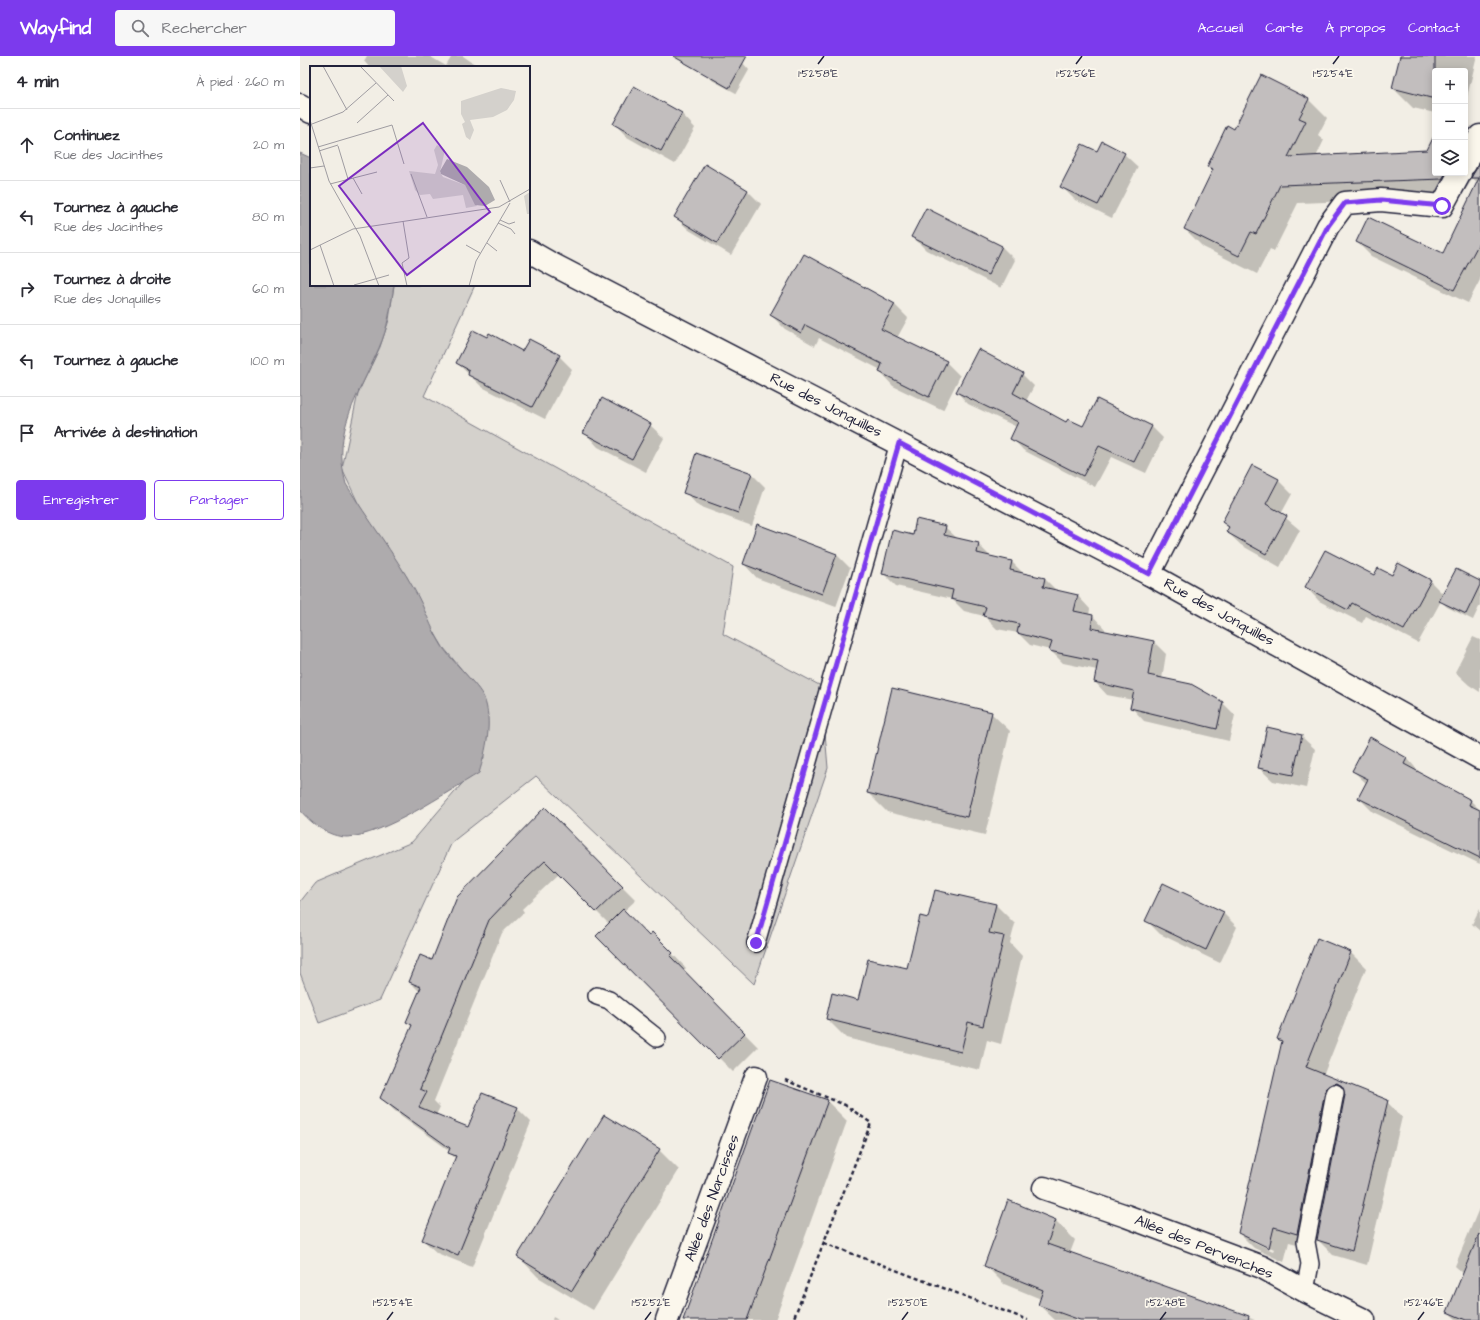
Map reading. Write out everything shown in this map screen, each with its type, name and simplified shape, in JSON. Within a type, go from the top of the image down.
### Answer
[{"type":"street","points":[[300,105],[310,111]]},
{"type":"street","points":[[1468,158],[1480,136]]},
{"type":"street","points":[[1149,574],[1328,226],[1345,203],[1381,200],[1442,206],[1458,176]]},
{"type":"street","name":"Rue des Jonquilles","points":[[530,252],[1149,574],[1480,758]]},
{"type":"street","name":"Allée des Narcisses","points":[[668,1320],[756,1077]]},
{"type":"street","name":"Allée des Pervenches","points":[[1044,1188],[1126,1216],[1262,1267],[1360,1319]]},
{"type":"lane","points":[[756,943],[899,443]]},
{"type":"lane","points":[[597,996],[609,1000],[657,1038]]},
{"type":"lane","points":[[1305,1291],[1310,1264],[1306,1242],[1335,1093]]},
{"type":"path","points":[[756,1077],[759,1070],[845,1105],[871,1123],[793,1320]]},
{"type":"path","points":[[824,1243],[1028,1320]]},
{"type":"shaded area","points":[[300,153],[310,158],[310,286],[394,286],[385,333],[349,414],[345,430],[342,447],[342,465],[346,484],[418,596],[442,646],[481,692],[487,707],[488,736],[479,773],[414,812],[378,829],[362,835],[347,837],[333,835],[309,820],[300,810]]},
{"type":"shaded area","points":[[394,286],[475,286],[424,396],[733,567],[723,634],[821,686],[828,768],[754,984],[536,776],[452,842],[380,1000],[319,1023],[300,973],[300,902],[315,883],[412,842],[484,758],[478,689],[443,647],[427,620],[407,577],[360,507],[342,469],[358,393],[380,347],[389,320]]},
{"type":"building","points":[[673,56],[747,56],[729,88]]},
{"type":"building","points":[[1400,56],[1435,56],[1435,68],[1432,68],[1432,98],[1392,88]]},
{"type":"building","points":[[1261,75],[1309,99],[1299,118],[1306,121],[1288,157],[1427,150],[1432,140],[1432,176],[1444,176],[1442,179],[1280,185],[1256,234],[1251,232],[1239,256],[1184,229],[1213,169],[1207,167],[1227,125],[1234,129]]},
{"type":"building","points":[[634,86],[682,113],[661,151],[613,124]]},
{"type":"building","points":[[1102,141],[1125,153],[1098,205],[1060,187],[1082,144],[1097,151]]},
{"type":"building","points":[[1480,162],[1480,241],[1454,290],[1356,242],[1368,217],[1443,253],[1479,178],[1471,178]]},
{"type":"building","points":[[705,164],[748,190],[717,243],[674,217]]},
{"type":"building","points":[[926,208],[1002,246],[988,275],[911,237]]},
{"type":"building","points":[[804,254],[895,304],[881,329],[947,361],[929,397],[879,372],[882,364],[805,325],[801,333],[770,315]]},
{"type":"building","points":[[473,330],[487,337],[489,333],[522,351],[529,339],[560,355],[532,407],[468,375],[469,370],[456,363]]},
{"type":"building","points":[[978,349],[1023,373],[1013,393],[1066,422],[1068,419],[1083,426],[1097,399],[1152,426],[1134,462],[1099,446],[1083,476],[1010,439],[1018,422],[956,392]]},
{"type":"building","points":[[602,398],[651,424],[632,459],[583,433]]},
{"type":"building","points":[[696,453],[752,473],[738,513],[683,493]]},
{"type":"building","points":[[1252,465],[1279,479],[1266,504],[1287,516],[1266,554],[1226,532],[1229,527],[1222,522]]},
{"type":"building","points":[[916,519],[946,526],[944,535],[979,543],[977,553],[1012,561],[1010,570],[1045,578],[1043,587],[1078,595],[1074,611],[1093,615],[1091,628],[1154,641],[1148,675],[1191,684],[1223,702],[1217,729],[1130,708],[1134,691],[1094,682],[1098,661],[1049,651],[1052,642],[1017,633],[1019,624],[983,616],[986,607],[951,599],[953,590],[882,574],[892,530],[913,535]]},
{"type":"building","points":[[757,524],[837,554],[822,594],[743,564]]},
{"type":"building","points":[[1325,550],[1374,575],[1378,568],[1392,575],[1398,563],[1431,580],[1404,630],[1352,603],[1348,610],[1305,587]]},
{"type":"building","points":[[1456,569],[1480,581],[1480,585],[1466,614],[1439,601]]},
{"type":"building","points":[[892,688],[992,712],[967,817],[867,793]]},
{"type":"building","points":[[1267,727],[1302,735],[1293,775],[1258,768]]},
{"type":"building","points":[[1370,737],[1407,758],[1404,764],[1471,800],[1469,805],[1480,810],[1480,858],[1358,798],[1368,779],[1352,771]]},
{"type":"building","points":[[545,807],[623,886],[596,912],[545,861],[509,895],[511,897],[489,920],[420,1089],[427,1092],[419,1107],[468,1127],[482,1093],[518,1107],[458,1255],[422,1240],[456,1156],[448,1153],[450,1148],[380,1098],[412,1025],[406,1022],[421,987],[409,982],[420,955],[432,960],[457,897]]},
{"type":"building","points":[[1163,883],[1224,912],[1206,950],[1145,921]]},
{"type":"building","points":[[935,890],[996,904],[989,933],[1004,936],[983,1026],[968,1022],[961,1052],[826,1019],[832,993],[858,1000],[868,959],[907,968],[920,916],[928,918]]},
{"type":"building","points":[[623,909],[649,936],[652,932],[673,953],[670,956],[745,1033],[718,1059],[596,936]]},
{"type":"building","points":[[1317,938],[1351,952],[1306,1067],[1388,1100],[1352,1251],[1317,1240],[1345,1095],[1342,1086],[1337,1083],[1328,1086],[1325,1091],[1297,1234],[1274,1227],[1269,1248],[1238,1233],[1282,1041],[1277,1039]]},
{"type":"building","points":[[770,1080],[828,1100],[747,1320],[683,1320]]},
{"type":"building","points":[[604,1115],[660,1149],[572,1291],[517,1257]]},
{"type":"building","points":[[1008,1200],[1056,1220],[1047,1244],[1249,1316],[1248,1320],[1080,1320],[1038,1305],[1043,1290],[984,1266]]},
{"type":"building","points":[[1479,1234],[1480,1320],[1466,1320],[1447,1312]]},
{"type":"route","points":[[756,943],[899,443],[1149,574],[1328,226],[1345,203],[1381,200],[1442,206]]}]
